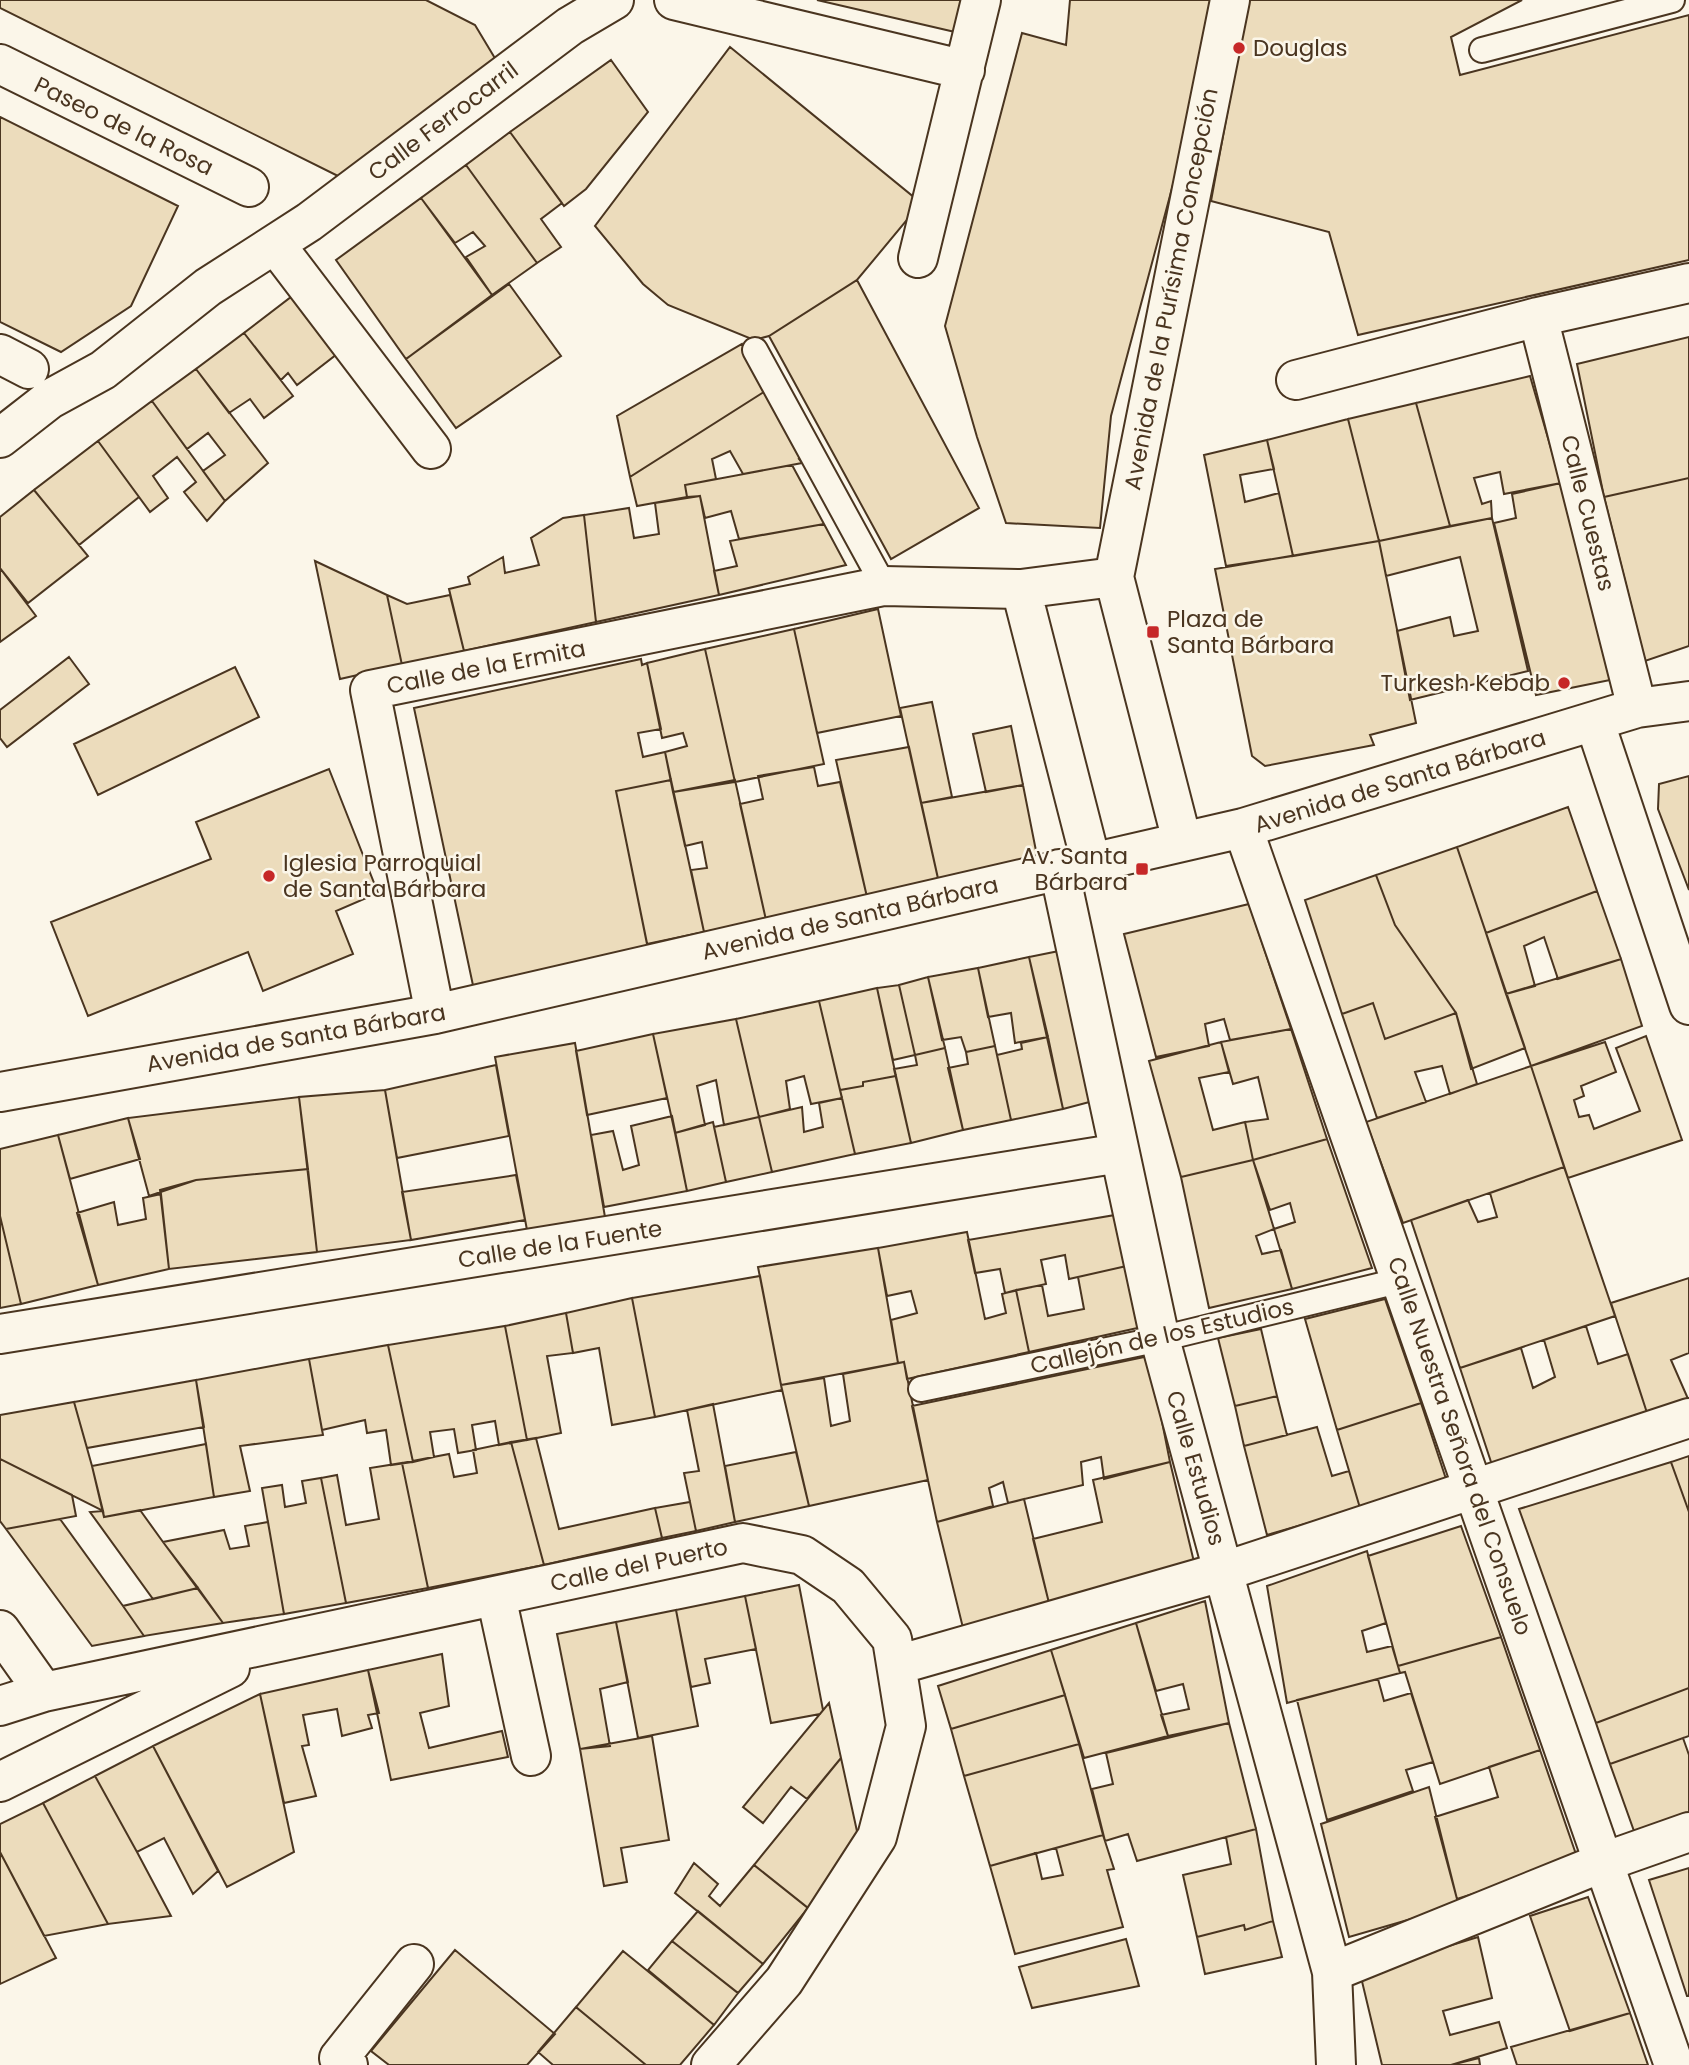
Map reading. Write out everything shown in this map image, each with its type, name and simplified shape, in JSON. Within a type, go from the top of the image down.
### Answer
[{"type":"street","name":"Calle Ferrocarril","points":[[0,438],[50,400],[103,370],[208,287],[310,222],[570,26],[614,0]]},
{"type":"street","points":[[674,0],[965,70]]},
{"type":"street","points":[[918,258],[981,0]]},
{"type":"street","name":"Avenida de la Purísima Concepción","points":[[1114,578],[1230,0]]},
{"type":"street","name":"Paseo de la Rosa","points":[[0,64],[249,187]]},
{"type":"street","points":[[275,244],[431,449]]},
{"type":"street","points":[[1296,380],[1538,317],[1689,282]]},
{"type":"street","name":"Calle Cuestas","points":[[1538,317],[1637,708]]},
{"type":"street","points":[[1075,866],[1021,589],[1114,578],[1182,841]]},
{"type":"street","name":"Calle de la Ermita","points":[[435,1014],[370,690],[884,586],[1021,589]]},
{"type":"street","name":"Avenida de Santa Bárbara","points":[[0,1092],[435,1014],[1243,828],[1595,723],[1637,708],[1689,701]]},
{"type":"street","points":[[1595,723],[1689,1005]]},
{"type":"street","name":"Calle Nuestra Señora del Consuelo","points":[[1243,828],[1674,2065]]},
{"type":"street","name":"Calle Estudios","points":[[1075,866],[1120,1153],[1160,1339],[1332,1972],[1336,2065]]},
{"type":"street","name":"Calle de la Fuente","points":[[0,1334],[1120,1153]]},
{"type":"street","points":[[897,1665],[1225,1571],[1689,1418]]},
{"type":"street","name":"Calle del Puerto","points":[[0,1706],[44,1692],[743,1543],[802,1555],[848,1586],[892,1639],[906,1726],[877,1838],[784,1982],[711,2065]]},
{"type":"street","points":[[496,1596],[531,1756]]},
{"type":"street","points":[[0,1782],[215,1674],[377,1621]]},
{"type":"street","points":[[0,1630],[44,1692]]},
{"type":"street","points":[[1332,1972],[1604,1862],[1689,1832]]},
{"type":"street","points":[[348,2065],[339,2058],[414,1964]]},
{"type":"lane","points":[[1482,50],[1672,0]]},
{"type":"lane","points":[[755,350],[884,586]]},
{"type":"lane","name":"Callejón de los Estudios","points":[[920,1389],[1160,1339],[1402,1280]]},
{"type":"building","points":[[0,0],[426,0],[475,25],[496,60],[342,178],[0,8]]},
{"type":"building","points":[[817,0],[962,0],[955,32]]},
{"type":"building","points":[[1070,0],[1211,0],[1201,80],[1111,416],[1100,528],[1006,523],[977,437],[945,326],[1022,33],[1066,45]]},
{"type":"building","points":[[1248,0],[1522,0],[1451,37],[1460,75],[1689,15],[1689,260],[1358,335],[1329,232],[1211,201]]},
{"type":"building","points":[[730,47],[921,203],[857,280],[769,336],[754,340],[668,305],[643,284],[595,226]]},
{"type":"building","points":[[611,60],[648,112],[586,189],[564,206],[510,132]]},
{"type":"building","points":[[0,117],[178,206],[131,306],[61,352],[0,322]]},
{"type":"building","points":[[510,132],[562,203],[541,219],[561,247],[537,263],[466,165]]},
{"type":"building","points":[[466,165],[537,263],[492,295],[466,257],[485,246],[473,232],[455,243],[421,198]]},
{"type":"building","points":[[421,198],[492,295],[406,359],[336,260]]},
{"type":"building","points":[[857,280],[979,508],[891,559],[769,336]]},
{"type":"building","points":[[509,284],[561,356],[456,428],[406,359]]},
{"type":"building","points":[[291,297],[337,354],[297,385],[288,373],[281,380],[244,333]]},
{"type":"building","points":[[244,333],[293,396],[264,418],[250,399],[229,413],[196,369]]},
{"type":"building","points":[[1689,337],[1689,478],[1604,497],[1577,364]]},
{"type":"building","points":[[742,344],[767,390],[630,477],[617,416]]},
{"type":"building","points":[[196,369],[268,463],[225,501],[203,471],[225,455],[208,433],[187,449],[152,401]]},
{"type":"building","points":[[1530,376],[1561,483],[1504,494],[1500,472],[1474,478],[1482,504],[1491,501],[1492,518],[1450,526],[1416,403]]},
{"type":"building","points":[[767,390],[806,456],[799,459],[802,463],[743,474],[730,451],[712,459],[716,479],[685,485],[687,497],[637,506],[630,477]]},
{"type":"building","points":[[152,401],[225,501],[207,521],[184,492],[196,482],[177,457],[153,476],[168,498],[150,512],[98,441]]},
{"type":"building","points":[[1416,403],[1450,526],[1379,541],[1348,419]]},
{"type":"building","points":[[1348,419],[1379,541],[1293,556],[1267,440]]},
{"type":"building","points":[[1267,440],[1274,469],[1240,475],[1245,502],[1279,493],[1293,556],[1226,566],[1204,455]]},
{"type":"building","points":[[98,441],[139,497],[79,545],[34,490]]},
{"type":"building","points":[[792,465],[824,524],[739,539],[731,511],[705,518],[700,496],[687,497],[685,485]]},
{"type":"building","points":[[1689,478],[1689,646],[1645,661],[1604,497]]},
{"type":"building","points":[[1561,483],[1615,679],[1536,695],[1494,523],[1516,518],[1512,494]]},
{"type":"building","points":[[34,490],[88,556],[28,603],[0,568],[0,517]]},
{"type":"building","points":[[700,496],[719,595],[596,622],[584,515],[629,508],[634,538],[659,534],[655,503]]},
{"type":"building","points":[[584,515],[596,622],[464,651],[449,589],[470,584],[468,577],[503,557],[505,573],[539,565],[531,538],[563,518]]},
{"type":"building","points":[[1492,518],[1528,671],[1410,700],[1397,631],[1450,617],[1454,636],[1478,631],[1460,557],[1386,576],[1379,541]]},
{"type":"building","points":[[824,524],[846,565],[719,595],[714,571],[737,566],[730,541]]},
{"type":"building","points":[[1379,541],[1416,723],[1370,735],[1374,745],[1265,766],[1252,756],[1215,569]]},
{"type":"building","points":[[315,561],[387,595],[402,665],[340,679]]},
{"type":"building","points":[[0,568],[36,616],[0,642]]},
{"type":"building","points":[[387,595],[407,604],[450,595],[464,651],[402,665]]},
{"type":"building","points":[[878,609],[901,716],[817,733],[794,629]]},
{"type":"building","points":[[794,629],[824,764],[735,782],[705,649]]},
{"type":"building","points":[[705,649],[735,782],[673,792],[665,752],[687,746],[683,733],[662,738],[647,663]]},
{"type":"building","points":[[69,657],[89,684],[7,747],[0,738],[0,710]]},
{"type":"building","points":[[641,659],[642,665],[647,663],[661,729],[638,733],[643,757],[665,752],[671,780],[616,791],[649,953],[474,990],[414,708]]},
{"type":"building","points":[[235,667],[259,717],[98,795],[74,744]]},
{"type":"building","points":[[932,702],[952,797],[921,803],[900,708]]},
{"type":"building","points":[[1011,726],[1023,785],[986,792],[973,734]]},
{"type":"building","points":[[909,747],[939,883],[867,897],[836,760]]},
{"type":"building","points":[[814,767],[818,786],[840,782],[867,897],[766,920],[740,804],[763,799],[758,776]]},
{"type":"building","name":"Iglesia Parroquial de Santa Bárbara","points":[[329,769],[378,893],[336,911],[353,954],[263,991],[248,952],[88,1016],[51,922],[211,859],[196,822]]},
{"type":"building","points":[[1689,776],[1689,890],[1658,809],[1659,784]]},
{"type":"building","points":[[671,780],[704,932],[647,944],[616,791]]},
{"type":"building","points":[[735,780],[766,920],[704,932],[691,870],[707,868],[702,842],[685,846],[673,792]]},
{"type":"building","points":[[1023,785],[1038,861],[939,883],[921,803]]},
{"type":"building","points":[[1568,807],[1597,891],[1486,933],[1457,847]]},
{"type":"building","points":[[1457,847],[1525,1048],[1471,1069],[1456,1013],[1395,925],[1376,875]]},
{"type":"building","points":[[1376,875],[1395,925],[1456,1013],[1385,1039],[1373,1003],[1342,1014],[1305,900]]},
{"type":"building","points":[[1597,891],[1621,959],[1558,979],[1544,937],[1524,946],[1535,986],[1506,994],[1486,933]]},
{"type":"building","points":[[1249,904],[1291,1029],[1230,1040],[1224,1019],[1205,1024],[1209,1046],[1156,1057],[1124,934]]},
{"type":"building","points":[[1064,950],[1097,1100],[1063,1109],[1029,957]]},
{"type":"building","points":[[1029,957],[1048,1037],[1015,1043],[1011,1013],[988,1017],[978,968]]},
{"type":"building","points":[[1621,959],[1642,1026],[1531,1066],[1506,994]]},
{"type":"building","points":[[978,968],[995,1046],[966,1052],[961,1037],[942,1040],[928,977]]},
{"type":"building","points":[[928,977],[945,1048],[915,1055],[899,985]]},
{"type":"building","points":[[899,985],[915,1055],[893,1060],[877,988]]},
{"type":"building","points":[[877,988],[896,1076],[863,1082],[863,1086],[840,1090],[819,1001]]},
{"type":"building","points":[[819,1001],[842,1098],[811,1104],[804,1076],[786,1081],[790,1109],[759,1117],[736,1019]]},
{"type":"building","points":[[1373,1003],[1385,1039],[1456,1013],[1477,1084],[1450,1094],[1442,1066],[1415,1072],[1426,1102],[1377,1118],[1342,1014]]},
{"type":"building","points":[[736,1019],[759,1117],[724,1125],[716,1080],[697,1086],[705,1125],[675,1133],[653,1034]]},
{"type":"building","points":[[1291,1029],[1327,1139],[1253,1160],[1245,1122],[1268,1119],[1258,1077],[1233,1084],[1221,1042]]},
{"type":"building","points":[[653,1034],[667,1098],[587,1115],[576,1051]]},
{"type":"building","points":[[1646,1036],[1682,1140],[1568,1178],[1531,1066],[1605,1042],[1616,1072],[1581,1086],[1584,1096],[1574,1100],[1579,1117],[1589,1115],[1594,1129],[1640,1111],[1616,1048]]},
{"type":"building","points":[[1048,1037],[1063,1109],[1011,1120],[997,1055],[1022,1049],[1021,1043]]},
{"type":"building","points":[[1221,1042],[1229,1072],[1199,1078],[1213,1130],[1245,1122],[1253,1160],[1181,1177],[1149,1061]]},
{"type":"building","points":[[575,1043],[605,1217],[527,1230],[495,1057]]},
{"type":"building","points":[[995,1046],[1011,1120],[963,1130],[948,1068],[968,1064],[966,1052]]},
{"type":"building","points":[[945,1048],[963,1130],[911,1143],[894,1069],[917,1065],[915,1055]]},
{"type":"building","points":[[496,1065],[509,1136],[397,1158],[385,1090]]},
{"type":"building","points":[[1531,1066],[1564,1167],[1403,1223],[1366,1122]]},
{"type":"building","points":[[896,1076],[911,1143],[855,1154],[840,1090],[863,1086],[863,1082]]},
{"type":"building","points":[[385,1090],[411,1240],[317,1252],[299,1097]]},
{"type":"building","points":[[299,1097],[308,1169],[196,1180],[149,1196],[128,1118]]},
{"type":"building","points":[[842,1098],[855,1154],[772,1172],[759,1117],[802,1107],[804,1132],[823,1127],[819,1103]]},
{"type":"building","points":[[672,1116],[687,1191],[604,1207],[591,1135],[613,1131],[623,1170],[639,1165],[631,1126]]},
{"type":"building","points":[[759,1117],[772,1172],[726,1182],[714,1127]]},
{"type":"building","points":[[128,1118],[140,1159],[70,1179],[58,1135]]},
{"type":"building","points":[[713,1122],[726,1182],[687,1191],[675,1133]]},
{"type":"building","points":[[58,1135],[98,1285],[21,1304],[0,1216],[0,1149]]},
{"type":"building","points":[[1327,1139],[1372,1268],[1292,1289],[1274,1229],[1295,1222],[1290,1203],[1270,1210],[1253,1160]]},
{"type":"building","points":[[1253,1160],[1274,1229],[1256,1236],[1262,1254],[1281,1250],[1292,1289],[1209,1308],[1181,1177]]},
{"type":"building","points":[[1564,1167],[1615,1316],[1460,1368],[1411,1220],[1468,1200],[1478,1222],[1497,1217],[1490,1193]]},
{"type":"building","points":[[308,1169],[317,1252],[169,1269],[160,1190],[196,1180]]},
{"type":"building","points":[[516,1175],[525,1220],[411,1240],[402,1192]]},
{"type":"building","points":[[161,1194],[169,1269],[98,1285],[77,1213],[114,1202],[118,1225],[146,1219],[143,1198]]},
{"type":"building","points":[[1121,1214],[1131,1265],[1069,1279],[1065,1255],[1041,1260],[1046,1284],[1005,1293],[1000,1269],[975,1273],[968,1240]]},
{"type":"building","points":[[0,1216],[21,1304],[0,1308]]},
{"type":"building","points":[[967,1232],[985,1319],[1006,1313],[1002,1294],[1016,1290],[1029,1352],[907,1379],[904,1362],[898,1363],[891,1320],[917,1313],[911,1291],[887,1296],[878,1248]]},
{"type":"building","points":[[878,1248],[898,1363],[781,1385],[758,1267]]},
{"type":"building","points":[[1131,1265],[1142,1327],[1029,1352],[1016,1290],[1042,1285],[1048,1316],[1084,1309],[1078,1277]]},
{"type":"building","points":[[760,1276],[782,1390],[655,1417],[632,1298]]},
{"type":"building","points":[[1689,1278],[1689,1353],[1671,1360],[1689,1401],[1649,1419],[1611,1303]]},
{"type":"building","points":[[632,1298],[655,1417],[612,1425],[599,1348],[573,1353],[566,1313]]},
{"type":"building","points":[[1385,1299],[1421,1403],[1337,1430],[1305,1319]]},
{"type":"building","points":[[566,1313],[573,1353],[547,1356],[561,1433],[527,1440],[505,1326]]},
{"type":"building","points":[[505,1326],[527,1440],[499,1445],[495,1421],[472,1425],[476,1450],[458,1453],[454,1429],[430,1432],[434,1457],[413,1462],[388,1345]]},
{"type":"building","points":[[1586,1326],[1598,1364],[1628,1354],[1649,1419],[1494,1471],[1460,1368],[1521,1348],[1533,1388],[1555,1377],[1544,1340]]},
{"type":"building","points":[[1261,1329],[1277,1396],[1235,1406],[1218,1338]]},
{"type":"building","points":[[388,1345],[413,1462],[391,1465],[386,1430],[367,1433],[365,1420],[322,1430],[309,1359]]},
{"type":"building","points":[[1149,1356],[1170,1462],[1104,1479],[1101,1457],[1081,1462],[1083,1485],[1008,1503],[1003,1482],[989,1488],[993,1506],[937,1522],[912,1406]]},
{"type":"building","points":[[309,1359],[323,1435],[240,1446],[250,1491],[214,1497],[196,1380]]},
{"type":"building","points":[[904,1362],[928,1480],[809,1506],[781,1385],[824,1378],[831,1426],[850,1421],[843,1374]]},
{"type":"building","points":[[196,1380],[204,1427],[87,1448],[74,1402]]},
{"type":"building","points":[[1277,1396],[1287,1435],[1244,1446],[1235,1406]]},
{"type":"building","points":[[74,1402],[103,1511],[0,1459],[0,1415]]},
{"type":"building","points":[[1421,1403],[1447,1482],[1360,1508],[1337,1430]]},
{"type":"building","points":[[713,1404],[735,1522],[696,1531],[684,1473],[699,1471],[687,1410]]},
{"type":"building","points":[[1317,1427],[1332,1476],[1349,1471],[1360,1508],[1267,1535],[1244,1446]]},
{"type":"building","points":[[536,1438],[559,1529],[655,1508],[662,1538],[544,1565],[511,1442]]},
{"type":"building","points":[[511,1442],[544,1565],[428,1588],[402,1463],[449,1454],[454,1477],[477,1473],[473,1450]]},
{"type":"building","points":[[206,1444],[214,1497],[104,1517],[92,1466]]},
{"type":"building","points":[[796,1452],[809,1506],[735,1522],[725,1466]]},
{"type":"building","points":[[1689,1456],[1689,1512],[1671,1462]]},
{"type":"building","points":[[0,1459],[72,1495],[76,1516],[6,1529],[0,1521]]},
{"type":"building","points":[[1170,1462],[1194,1562],[1049,1603],[1033,1539],[1102,1522],[1093,1480]]},
{"type":"building","points":[[1671,1462],[1689,1512],[1689,1688],[1596,1723],[1519,1509]]},
{"type":"building","points":[[402,1463],[428,1588],[346,1603],[321,1478],[337,1475],[346,1525],[379,1519],[370,1468]]},
{"type":"building","points":[[321,1478],[346,1603],[284,1614],[262,1488],[282,1485],[285,1507],[306,1503],[302,1481]]},
{"type":"building","points":[[1024,1499],[1049,1603],[964,1632],[937,1522]]},
{"type":"building","points":[[690,1502],[696,1531],[662,1538],[655,1508]]},
{"type":"building","points":[[140,1510],[198,1588],[153,1599],[90,1512],[103,1511],[104,1517]]},
{"type":"building","points":[[60,1519],[144,1636],[92,1646],[6,1529]]},
{"type":"building","points":[[268,1522],[284,1614],[223,1623],[163,1542],[224,1530],[230,1549],[249,1546],[245,1526]]},
{"type":"building","points":[[1461,1526],[1501,1637],[1398,1666],[1368,1556]]},
{"type":"building","points":[[1367,1551],[1386,1623],[1362,1631],[1367,1652],[1392,1646],[1400,1673],[1287,1703],[1267,1586]]},
{"type":"building","points":[[799,1585],[823,1710],[820,1714],[771,1723],[745,1596]]},
{"type":"building","points":[[198,1588],[223,1623],[144,1636],[123,1606]]},
{"type":"building","points":[[745,1596],[756,1649],[705,1659],[710,1683],[691,1687],[676,1610]]},
{"type":"building","points":[[1205,1601],[1229,1723],[1168,1736],[1161,1715],[1189,1709],[1183,1684],[1156,1691],[1136,1623]]},
{"type":"building","points":[[676,1610],[698,1726],[638,1738],[616,1622]]},
{"type":"building","points":[[616,1622],[628,1682],[600,1689],[610,1746],[580,1749],[557,1634]]},
{"type":"building","points":[[1136,1623],[1168,1736],[1084,1758],[1051,1650]]},
{"type":"building","points":[[1501,1637],[1540,1750],[1440,1784],[1405,1672],[1400,1673],[1398,1666]]},
{"type":"building","points":[[1051,1650],[1065,1695],[951,1729],[938,1686]]},
{"type":"building","points":[[442,1654],[449,1706],[420,1713],[429,1748],[502,1731],[508,1757],[391,1780],[368,1670]]},
{"type":"building","points":[[368,1670],[379,1713],[368,1715],[372,1728],[342,1736],[337,1709],[303,1715],[309,1745],[302,1746],[316,1796],[284,1803],[260,1694]]},
{"type":"building","points":[[1378,1679],[1384,1701],[1411,1693],[1433,1762],[1406,1770],[1413,1791],[1327,1820],[1297,1700]]},
{"type":"building","points":[[1689,1688],[1689,1736],[1610,1764],[1596,1723]]},
{"type":"building","points":[[260,1694],[294,1852],[227,1887],[153,1746]]},
{"type":"building","points":[[1065,1695],[1079,1744],[964,1776],[951,1729]]},
{"type":"building","points":[[829,1703],[841,1758],[807,1799],[791,1787],[763,1823],[743,1807]]},
{"type":"building","points":[[1229,1723],[1256,1829],[1137,1861],[1128,1834],[1105,1841],[1092,1789],[1113,1784],[1106,1753]]},
{"type":"building","points":[[652,1736],[669,1840],[621,1848],[627,1882],[604,1886],[580,1749]]},
{"type":"building","points":[[1683,1738],[1689,1755],[1689,1813],[1634,1831],[1610,1764]]},
{"type":"building","points":[[1079,1744],[1103,1835],[990,1866],[964,1776]]},
{"type":"building","points":[[153,1746],[218,1871],[193,1894],[164,1838],[137,1852],[95,1776]]},
{"type":"building","points":[[1540,1750],[1578,1860],[1457,1899],[1435,1817],[1498,1797],[1489,1767]]},
{"type":"building","points":[[841,1758],[860,1845],[808,1908],[754,1865]]},
{"type":"building","points":[[95,1776],[171,1916],[108,1924],[43,1803]]},
{"type":"building","points":[[1429,1787],[1457,1899],[1456,1906],[1349,1937],[1321,1824]]},
{"type":"building","points":[[43,1803],[108,1924],[44,1936],[0,1852],[0,1824]]},
{"type":"building","points":[[1256,1829],[1273,1921],[1245,1930],[1244,1925],[1197,1937],[1183,1875],[1231,1864],[1226,1837]]},
{"type":"building","points":[[1103,1835],[1114,1869],[1107,1870],[1123,1927],[1015,1954],[990,1866],[1036,1853],[1042,1879],[1063,1875],[1056,1848]]},
{"type":"building","points":[[0,1852],[56,1958],[0,1984]]},
{"type":"building","points":[[694,1863],[718,1884],[709,1896],[720,1906],[754,1865],[808,1908],[763,1964],[675,1893]]},
{"type":"building","points":[[1689,1868],[1689,1996],[1687,1996],[1649,1880]]},
{"type":"building","points":[[1588,1897],[1630,2013],[1570,2031],[1530,1916]]},
{"type":"building","points":[[698,1911],[763,1964],[738,1993],[672,1941]]},
{"type":"building","points":[[1273,1921],[1282,1957],[1205,1974],[1197,1937],[1244,1925],[1245,1930]]},
{"type":"building","points":[[1478,1937],[1492,1998],[1443,2011],[1450,2035],[1499,2022],[1507,2048],[1451,2065],[1382,2065],[1360,1973]]},
{"type":"building","points":[[1126,1939],[1139,1986],[1032,2008],[1019,1967]]},
{"type":"building","points":[[672,1941],[738,1993],[714,2025],[648,1970]]},
{"type":"building","points":[[455,1950],[555,2034],[527,2065],[389,2065],[371,2051]]},
{"type":"building","points":[[623,1951],[714,2025],[680,2065],[646,2065],[576,2007]]},
{"type":"building","points":[[576,2007],[646,2065],[553,2065],[538,2052]]},
{"type":"building","points":[[1630,2013],[1648,2065],[1517,2065],[1511,2047]]},
{"type":"building","points":[[1479,2058],[1480,2065],[1451,2065]]},
{"type":"place","name":"Douglas","points":[[1239,48]]},
{"type":"place","name":"Plaza de Santa Bárbara","points":[[1153,632]]},
{"type":"place","name":"Turkesh Kebab","points":[[1564,683]]},
{"type":"place","name":"Av. Santa Bárbara","points":[[1142,869]]},
{"type":"place","name":"Iglesia Parroquial de Santa Bárbara","points":[[269,876]]}]
